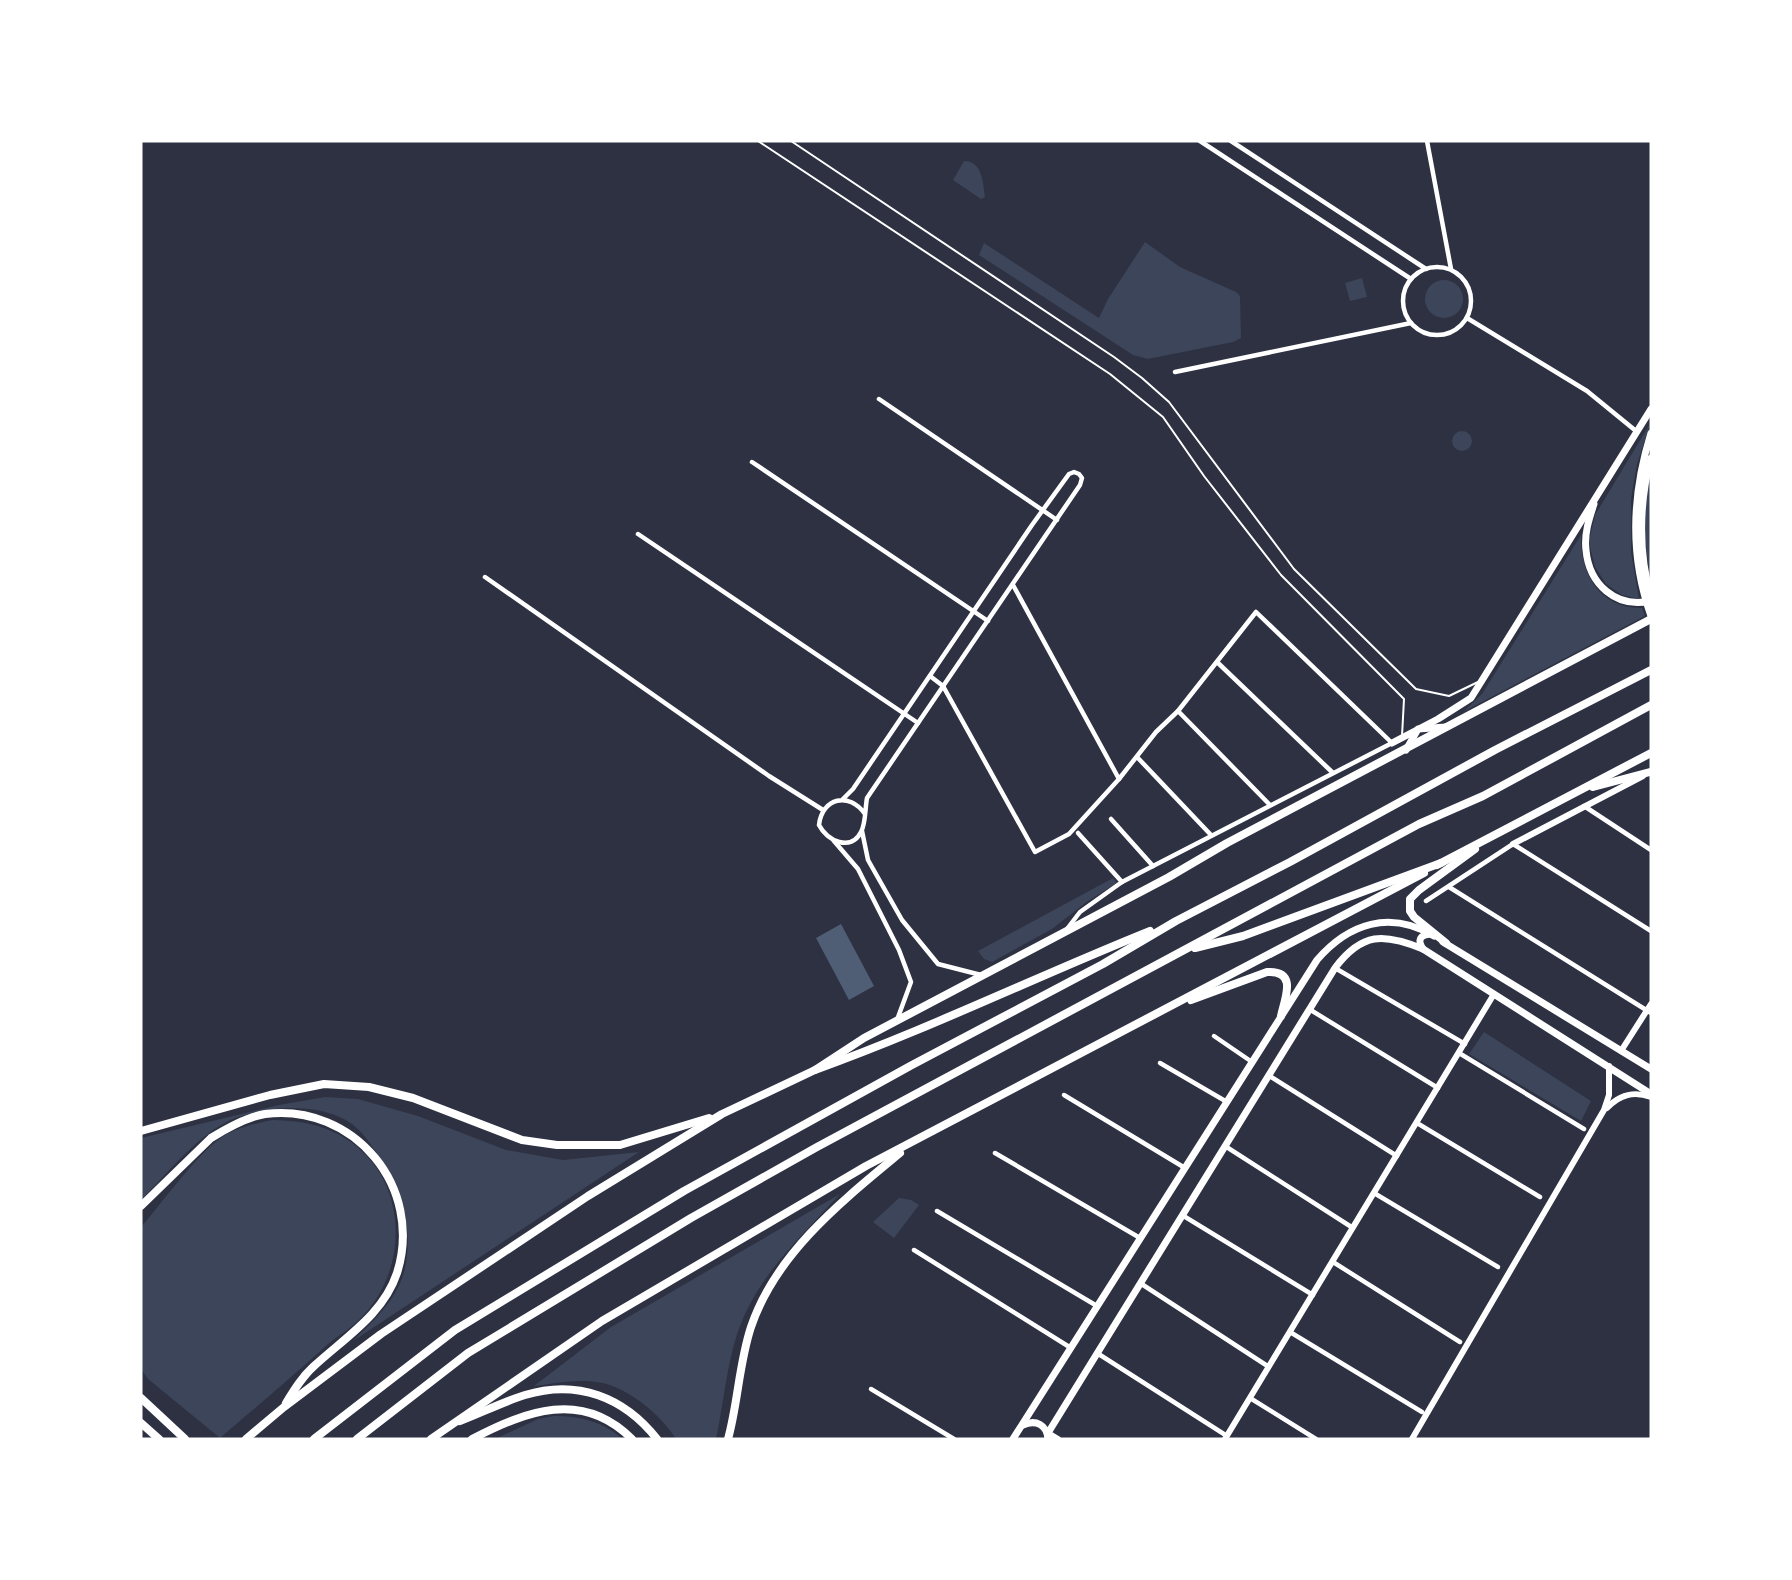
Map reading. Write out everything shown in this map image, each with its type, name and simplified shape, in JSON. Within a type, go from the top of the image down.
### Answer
[{"type":"highway","points":[[314,1439],[455,1330],[684,1191],[912,1065],[1102,964],[1176,921],[1311,851],[1505,745],[1651,670]]},
{"type":"highway","points":[[357,1439],[468,1353],[691,1218],[817,1147],[1183,950],[1419,824],[1483,796],[1651,705]]},
{"type":"highway","points":[[1183,950],[1243,936],[1441,863]]},
{"type":"highway","points":[[815,1070],[913,1033],[1088,956],[1176,921]]},
{"type":"highway","points":[[141,1423],[159,1439]]},
{"type":"main road","points":[[1392,743],[1471,698],[1651,409]]},
{"type":"main road","points":[[246,1439],[284,1407],[381,1334],[518,1240],[722,1114],[815,1070],[864,1038],[897,1020],[1651,617],[1640,573],[1635,523],[1639,478],[1651,433]]},
{"type":"main road","points":[[1601,488],[1586,534],[1589,567],[1598,583],[1610,594],[1627,603],[1651,598],[1642,547],[1642,513],[1651,458]]},
{"type":"main road","points":[[1418,729],[1448,727]]},
{"type":"main road","points":[[1405,750],[1418,729]]},
{"type":"main road","points":[[431,1439],[603,1321],[866,1167],[1651,753]]},
{"type":"main road","points":[[1579,790],[1650,772]]},
{"type":"main road","points":[[1446,943],[1414,917],[1410,911],[1410,899],[1490,837]]},
{"type":"main road","points":[[1015,1439],[1018,1430],[1281,1016],[1324,952],[1338,939],[1364,925],[1386,922],[1406,924],[1446,943],[1651,1069]]},
{"type":"main road","points":[[1423,949],[1420,938],[1430,934]]},
{"type":"main road","points":[[1018,1430],[1026,1423],[1037,1422],[1041,1424],[1048,1436],[1335,968],[1354,946],[1379,937],[1392,938],[1423,949],[1609,1066],[1651,1096]]},
{"type":"main road","points":[[1159,1012],[1267,972],[1276,971],[1287,979],[1281,1016]]},
{"type":"main road","points":[[141,1131],[270,1095],[324,1084],[369,1087],[413,1098],[522,1140],[557,1145],[620,1145],[722,1114]]},
{"type":"main road","points":[[141,1206],[211,1138],[225,1129],[263,1114],[306,1115],[333,1124],[351,1135],[371,1152],[384,1169],[393,1188],[402,1225],[402,1250],[391,1287],[382,1301],[351,1335],[312,1368],[298,1384],[284,1407]]},
{"type":"main road","points":[[728,1439],[750,1330],[768,1290],[788,1261],[840,1203],[910,1145]]},
{"type":"main road","points":[[447,1426],[525,1395],[570,1390],[594,1393],[616,1402],[646,1425],[657,1439]]},
{"type":"main road","points":[[141,1398],[185,1439]]},
{"type":"main road","points":[[471,1439],[508,1420],[556,1409],[575,1409],[594,1413],[610,1420],[632,1439]]},
{"type":"street","points":[[1200,141],[1411,279]]},
{"type":"street","points":[[1231,141],[1426,269]]},
{"type":"street","points":[[1427,141],[1451,269]]},
{"type":"street","points":[[1440,267],[1451,269],[1468,285],[1472,296],[1471,307],[1460,327],[1451,332],[1440,335],[1419,330],[1411,323],[1405,312],[1403,301],[1405,289],[1411,279],[1426,269],[1440,267]]},
{"type":"street","points":[[1467,318],[1587,391],[1636,431]]},
{"type":"street","points":[[1175,372],[1411,323]]},
{"type":"street","points":[[879,399],[1057,520]]},
{"type":"street","points":[[752,462],[988,621]]},
{"type":"street","points":[[842,800],[853,789],[1069,474],[1074,472],[1079,474],[1081,483],[1057,520],[867,798],[862,831],[868,860],[902,920],[938,964],[981,975]]},
{"type":"street","points":[[638,534],[918,723]]},
{"type":"street","points":[[485,578],[769,776],[823,810]]},
{"type":"street","points":[[1013,585],[1119,779]]},
{"type":"street","points":[[930,676],[943,686],[1035,852],[1069,834],[1119,779],[1156,732],[1178,711],[1256,612],[1392,743],[1122,882],[1080,912],[1066,931]]},
{"type":"street","points":[[1217,662],[1332,772]]},
{"type":"street","points":[[1178,711],[1270,805]]},
{"type":"street","points":[[1137,757],[1211,835]]},
{"type":"street","points":[[1425,901],[1513,844],[1650,772]]},
{"type":"street","points":[[864,814],[859,806],[851,801],[831,802],[823,810],[819,825],[823,833],[834,841],[858,869],[899,950],[911,982],[897,1020]]},
{"type":"street","points":[[1584,806],[1651,850]]},
{"type":"street","points":[[1111,819],[1153,866]]},
{"type":"street","points":[[834,841],[845,843],[855,839],[862,831]]},
{"type":"street","points":[[1078,832],[1122,882]]},
{"type":"street","points":[[1513,844],[1651,931]]},
{"type":"street","points":[[1449,887],[1650,1009],[1621,1051]]},
{"type":"street","points":[[1335,968],[1465,1044]]},
{"type":"street","points":[[1097,1353],[1226,1437],[1494,994]]},
{"type":"street","points":[[1310,1009],[1438,1088]]},
{"type":"street","points":[[1214,1036],[1252,1062]]},
{"type":"street","points":[[1459,1053],[1584,1129]]},
{"type":"street","points":[[1160,1063],[1227,1102]]},
{"type":"street","points":[[1605,1110],[1609,1095],[1609,1066]]},
{"type":"street","points":[[1268,1076],[1397,1156]]},
{"type":"street","points":[[1412,1439],[1605,1110],[1614,1101],[1626,1095],[1639,1093],[1651,1096]]},
{"type":"street","points":[[1064,1095],[1185,1168]]},
{"type":"street","points":[[1417,1122],[1540,1197]]},
{"type":"street","points":[[1225,1146],[1353,1228]]},
{"type":"street","points":[[995,1153],[1140,1238]]},
{"type":"street","points":[[1374,1193],[1498,1267]]},
{"type":"street","points":[[937,1211],[1097,1306]]},
{"type":"street","points":[[1182,1215],[1313,1295]]},
{"type":"street","points":[[914,1250],[1071,1348]]},
{"type":"street","points":[[1333,1262],[1460,1342]]},
{"type":"street","points":[[1140,1283],[1269,1367]]},
{"type":"street","points":[[1290,1332],[1422,1412]]},
{"type":"street","points":[[871,1389],[954,1439]]},
{"type":"street","points":[[1250,1398],[1316,1439]]},
{"type":"street","points":[[1048,1436],[1058,1439]]},
{"type":"lane","points":[[758,141],[1110,374],[1162,417],[1281,575],[1404,699],[1402,737]]},
{"type":"lane","points":[[791,141],[1104,350],[1142,378],[1174,408],[1294,569],[1416,689],[1449,696],[1484,679]]},
{"type":"shaded area","points":[[964,161],[975,165],[981,174],[985,197],[981,199],[953,180]]},
{"type":"shaded area","points":[[1145,242],[1180,267],[1236,292],[1240,296],[1241,338],[1233,342],[1148,359],[1133,355],[979,255],[984,243],[1099,318],[1108,299]]},
{"type":"shaded area","points":[[1362,278],[1367,297],[1350,301],[1345,283]]},
{"type":"shaded area","points":[[1444,280],[1458,285],[1463,299],[1458,313],[1444,318],[1430,313],[1425,299],[1430,285]]},
{"type":"shaded area","points":[[1651,422],[1637,464],[1631,499],[1631,552],[1639,599],[1622,595],[1606,584],[1595,567],[1590,537],[1595,515]]},
{"type":"shaded area","points":[[1462,431],[1469,434],[1472,441],[1469,448],[1462,451],[1455,448],[1452,441],[1455,434]]},
{"type":"shaded area","points":[[1651,474],[1651,579],[1645,527],[1646,500]]},
{"type":"shaded area","points":[[1581,535],[1584,563],[1595,586],[1614,602],[1627,607],[1642,608],[1645,616],[1463,712],[1482,694]]},
{"type":"shaded area","points":[[1113,878],[1117,883],[1088,901],[1052,929],[992,962],[984,959],[978,951]]},
{"type":"shaded area","points":[[841,924],[874,986],[849,1000],[816,938]]},
{"type":"shaded area","points":[[1484,1032],[1591,1101],[1581,1121],[1469,1054]]},
{"type":"shaded area","points":[[325,1097],[358,1099],[418,1116],[506,1150],[563,1160],[639,1152],[353,1341],[384,1308],[397,1290],[405,1268],[408,1235],[402,1204],[391,1175],[369,1142],[352,1124],[325,1112],[294,1108],[262,1111],[233,1119],[220,1125],[196,1144],[141,1200],[141,1138],[279,1105]]},
{"type":"shaded area","points":[[272,1120],[303,1123],[332,1131],[345,1138],[368,1157],[378,1170],[393,1208],[396,1228],[395,1248],[383,1287],[373,1304],[359,1320],[220,1438],[148,1379],[141,1369],[141,1227],[194,1163],[216,1141],[238,1129]]},
{"type":"shaded area","points":[[840,1194],[771,1272],[749,1307],[740,1326],[732,1353],[716,1439],[676,1439],[663,1422],[645,1405],[614,1386],[577,1381],[534,1386],[611,1327]]},
{"type":"shaded area","points":[[899,1198],[911,1200],[919,1205],[894,1238],[873,1222]]},
{"type":"shaded area","points":[[554,1416],[572,1417],[599,1424],[622,1439],[495,1439],[538,1419]]}]
